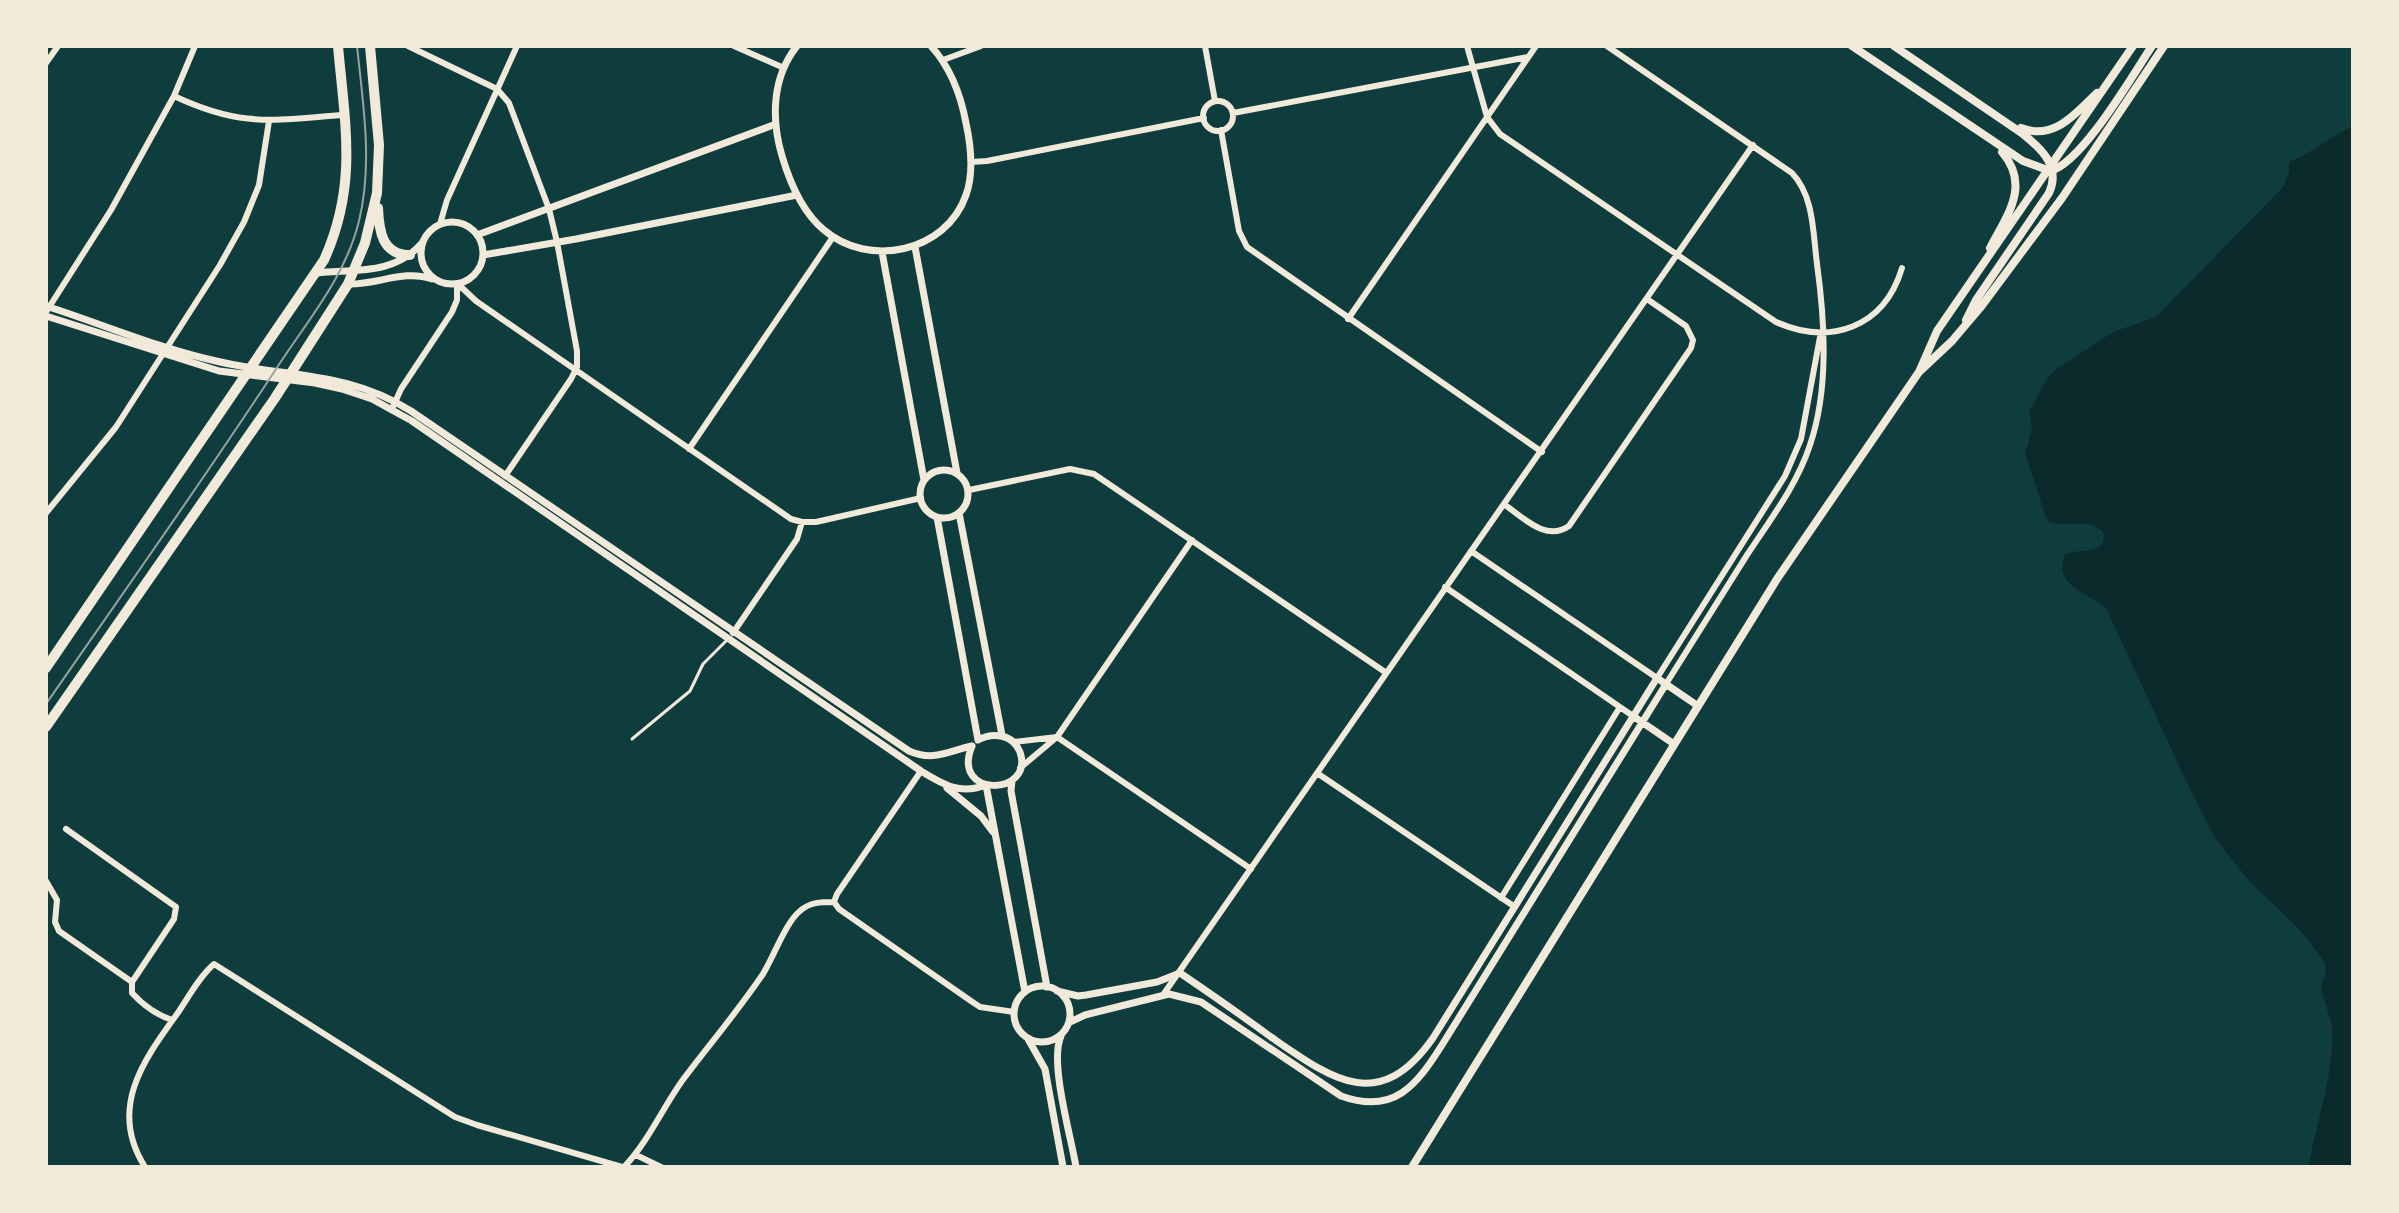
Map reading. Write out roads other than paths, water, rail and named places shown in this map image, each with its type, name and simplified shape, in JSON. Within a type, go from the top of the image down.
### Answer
[{"type":"highway","points":[[46,668],[317,273],[334,235],[344,201],[347,175],[338,46]]},
{"type":"highway","points":[[370,46],[379,145],[379,230],[383,241],[395,252],[410,255]]},
{"type":"highway","points":[[46,727],[289,376],[348,284],[369,230],[377,193]]},
{"type":"main road","points":[[1852,46],[2023,161],[2051,169],[2064,165],[2084,145],[2152,46]]},
{"type":"main road","points":[[1894,46],[2031,141],[2051,169],[2053,180],[2049,193],[1976,300],[1964,324]]},
{"type":"main road","points":[[1412,1167],[1777,579],[1919,372],[1937,331],[2133,46]]},
{"type":"main road","points":[[1919,372],[1946,347],[1985,301],[2062,198],[2164,46]]},
{"type":"main road","points":[[1997,116],[2027,130],[2051,130],[2065,123],[2109,82]]},
{"type":"main road","points":[[1973,281],[2013,204],[2016,192],[2012,165],[2003,152],[1984,136]]},
{"type":"street","points":[[46,63],[58,46]]},
{"type":"street","points":[[195,46],[174,96],[111,210],[47,310],[166,351],[249,371],[344,381],[393,406],[505,476],[921,771],[964,791],[986,785]]},
{"type":"street","points":[[440,224],[447,200],[517,46]]},
{"type":"street","points":[[734,46],[784,68]]},
{"type":"street","points":[[797,46],[784,68],[777,89],[776,124],[783,158],[797,195],[813,220],[833,237],[862,249],[882,252],[915,247],[936,235],[958,211],[966,196],[971,162],[963,107],[943,60],[931,46]]},
{"type":"street","points":[[943,60],[981,46]]},
{"type":"street","points":[[1205,46],[1215,101]]},
{"type":"street","points":[[1467,46],[1487,117],[1500,134],[1776,322],[1806,332],[1821,333],[1861,325],[1885,301],[1902,268]]},
{"type":"street","points":[[1348,319],[1536,46]]},
{"type":"street","points":[[1076,1167],[1058,1068],[1057,1046],[1062,1035],[1070,1022],[1085,1015],[1163,995],[1201,1002],[1328,1089],[1354,1101],[1395,1097],[1417,1082],[1784,498],[1804,461],[1816,421],[1824,368],[1821,294],[1803,185],[1792,173],[1753,145],[1607,46]]},
{"type":"street","points":[[409,47],[497,89],[509,103],[549,209],[557,242],[576,343],[576,370],[505,476]]},
{"type":"street","points":[[1233,113],[1528,57]]},
{"type":"street","points":[[174,96],[217,114],[269,121],[344,115]]},
{"type":"street","points":[[1215,101],[1227,103],[1233,113],[1230,125],[1221,130],[1209,127],[1204,118],[1206,107],[1215,101]]},
{"type":"street","points":[[971,162],[1204,118]]},
{"type":"street","points":[[46,513],[116,427],[212,279],[252,204],[264,166],[269,121]]},
{"type":"street","points":[[477,235],[776,124]]},
{"type":"street","points":[[1221,130],[1239,231],[1247,247],[1542,452]]},
{"type":"street","points":[[1163,995],[1753,145]]},
{"type":"street","points":[[483,255],[797,195]]},
{"type":"street","points":[[317,273],[381,268],[410,255],[440,224],[460,223],[477,235],[483,255],[476,273],[458,284],[453,309],[393,406]]},
{"type":"street","points":[[689,449],[833,237]]},
{"type":"street","points":[[422,242],[425,269],[438,281]]},
{"type":"street","points":[[915,247],[957,473]]},
{"type":"street","points":[[882,252],[924,480],[921,498],[924,507],[937,517],[959,513],[968,499],[969,490],[964,479],[957,473],[939,470],[924,480]]},
{"type":"street","points":[[348,284],[368,284],[411,274],[458,284],[476,301],[787,517],[802,522],[820,521],[921,498]]},
{"type":"street","points":[[1505,505],[1545,532],[1554,533],[1569,526],[1691,348],[1693,340],[1686,326],[1647,299]]},
{"type":"street","points":[[1180,973],[1333,1077],[1366,1083],[1381,1081],[1406,1070],[1433,1038],[1785,476],[1801,439],[1821,333]]},
{"type":"street","points":[[393,406],[731,635],[909,751],[931,758],[943,756],[986,736],[1002,735],[1013,742],[1020,752],[1020,768]]},
{"type":"street","points":[[969,490],[1070,469],[1094,474],[1385,672]]},
{"type":"street","points":[[959,513],[1002,735]]},
{"type":"street","points":[[937,517],[975,743],[968,763],[976,779],[986,785],[998,787],[1012,781]]},
{"type":"street","points":[[731,635],[797,539],[802,522]]},
{"type":"street","points":[[1047,987],[1011,793],[1012,781],[1020,768],[1057,737],[1192,540]]},
{"type":"street","points":[[1471,551],[1698,706]]},
{"type":"street","points":[[1445,587],[1674,744]]},
{"type":"street","points":[[1501,898],[1620,707]]},
{"type":"street","points":[[1013,742],[1057,737],[1251,869]]},
{"type":"street","points":[[834,902],[921,771]]},
{"type":"street","points":[[1317,773],[1515,907]]},
{"type":"street","points":[[940,782],[981,816],[997,837]]},
{"type":"street","points":[[986,785],[1025,992]]},
{"type":"street","points":[[66,829],[176,907],[174,919],[132,982],[132,993],[136,998],[172,1020]]},
{"type":"street","points":[[46,881],[57,900],[55,922],[61,934],[132,982]]},
{"type":"street","points":[[834,902],[839,909],[980,1007],[1014,1012]]},
{"type":"street","points":[[145,1167],[131,1133],[132,1096],[143,1062],[214,964],[455,1117],[623,1167],[636,1155],[680,1084],[758,981],[781,945],[791,920],[813,903],[834,902]]},
{"type":"street","points":[[1063,1167],[1045,1069],[1015,1022],[1016,1004],[1025,992],[1037,987],[1086,995],[1157,982],[1180,973]]},
{"type":"street","points":[[1057,991],[1069,1006],[1070,1022]]},
{"type":"street","points":[[1027,1038],[1045,1042],[1062,1035]]},
{"type":"street","points":[[1406,1070],[1417,1082]]},
{"type":"street","points":[[1328,1089],[1333,1077]]},
{"type":"street","points":[[636,1155],[661,1167]]},
{"type":"lane","points":[[632,739],[690,691],[703,664],[731,635]]},
{"type":"water","points":[[2353,126],[2353,1167],[2308,1167],[2328,1079],[2332,1044],[2331,1023],[2321,986],[2325,964],[2298,928],[2250,882],[2215,838],[2107,610],[2075,588],[2064,575],[2062,565],[2065,554],[2097,548],[2103,540],[2103,532],[2090,525],[2047,521],[2025,453],[2032,430],[2029,412],[2055,370],[2113,332],[2156,317],[2284,186],[2289,162]]},
{"type":"tram line","points":[[46,704],[324,298],[353,242],[363,199],[366,155],[357,46]]}]
